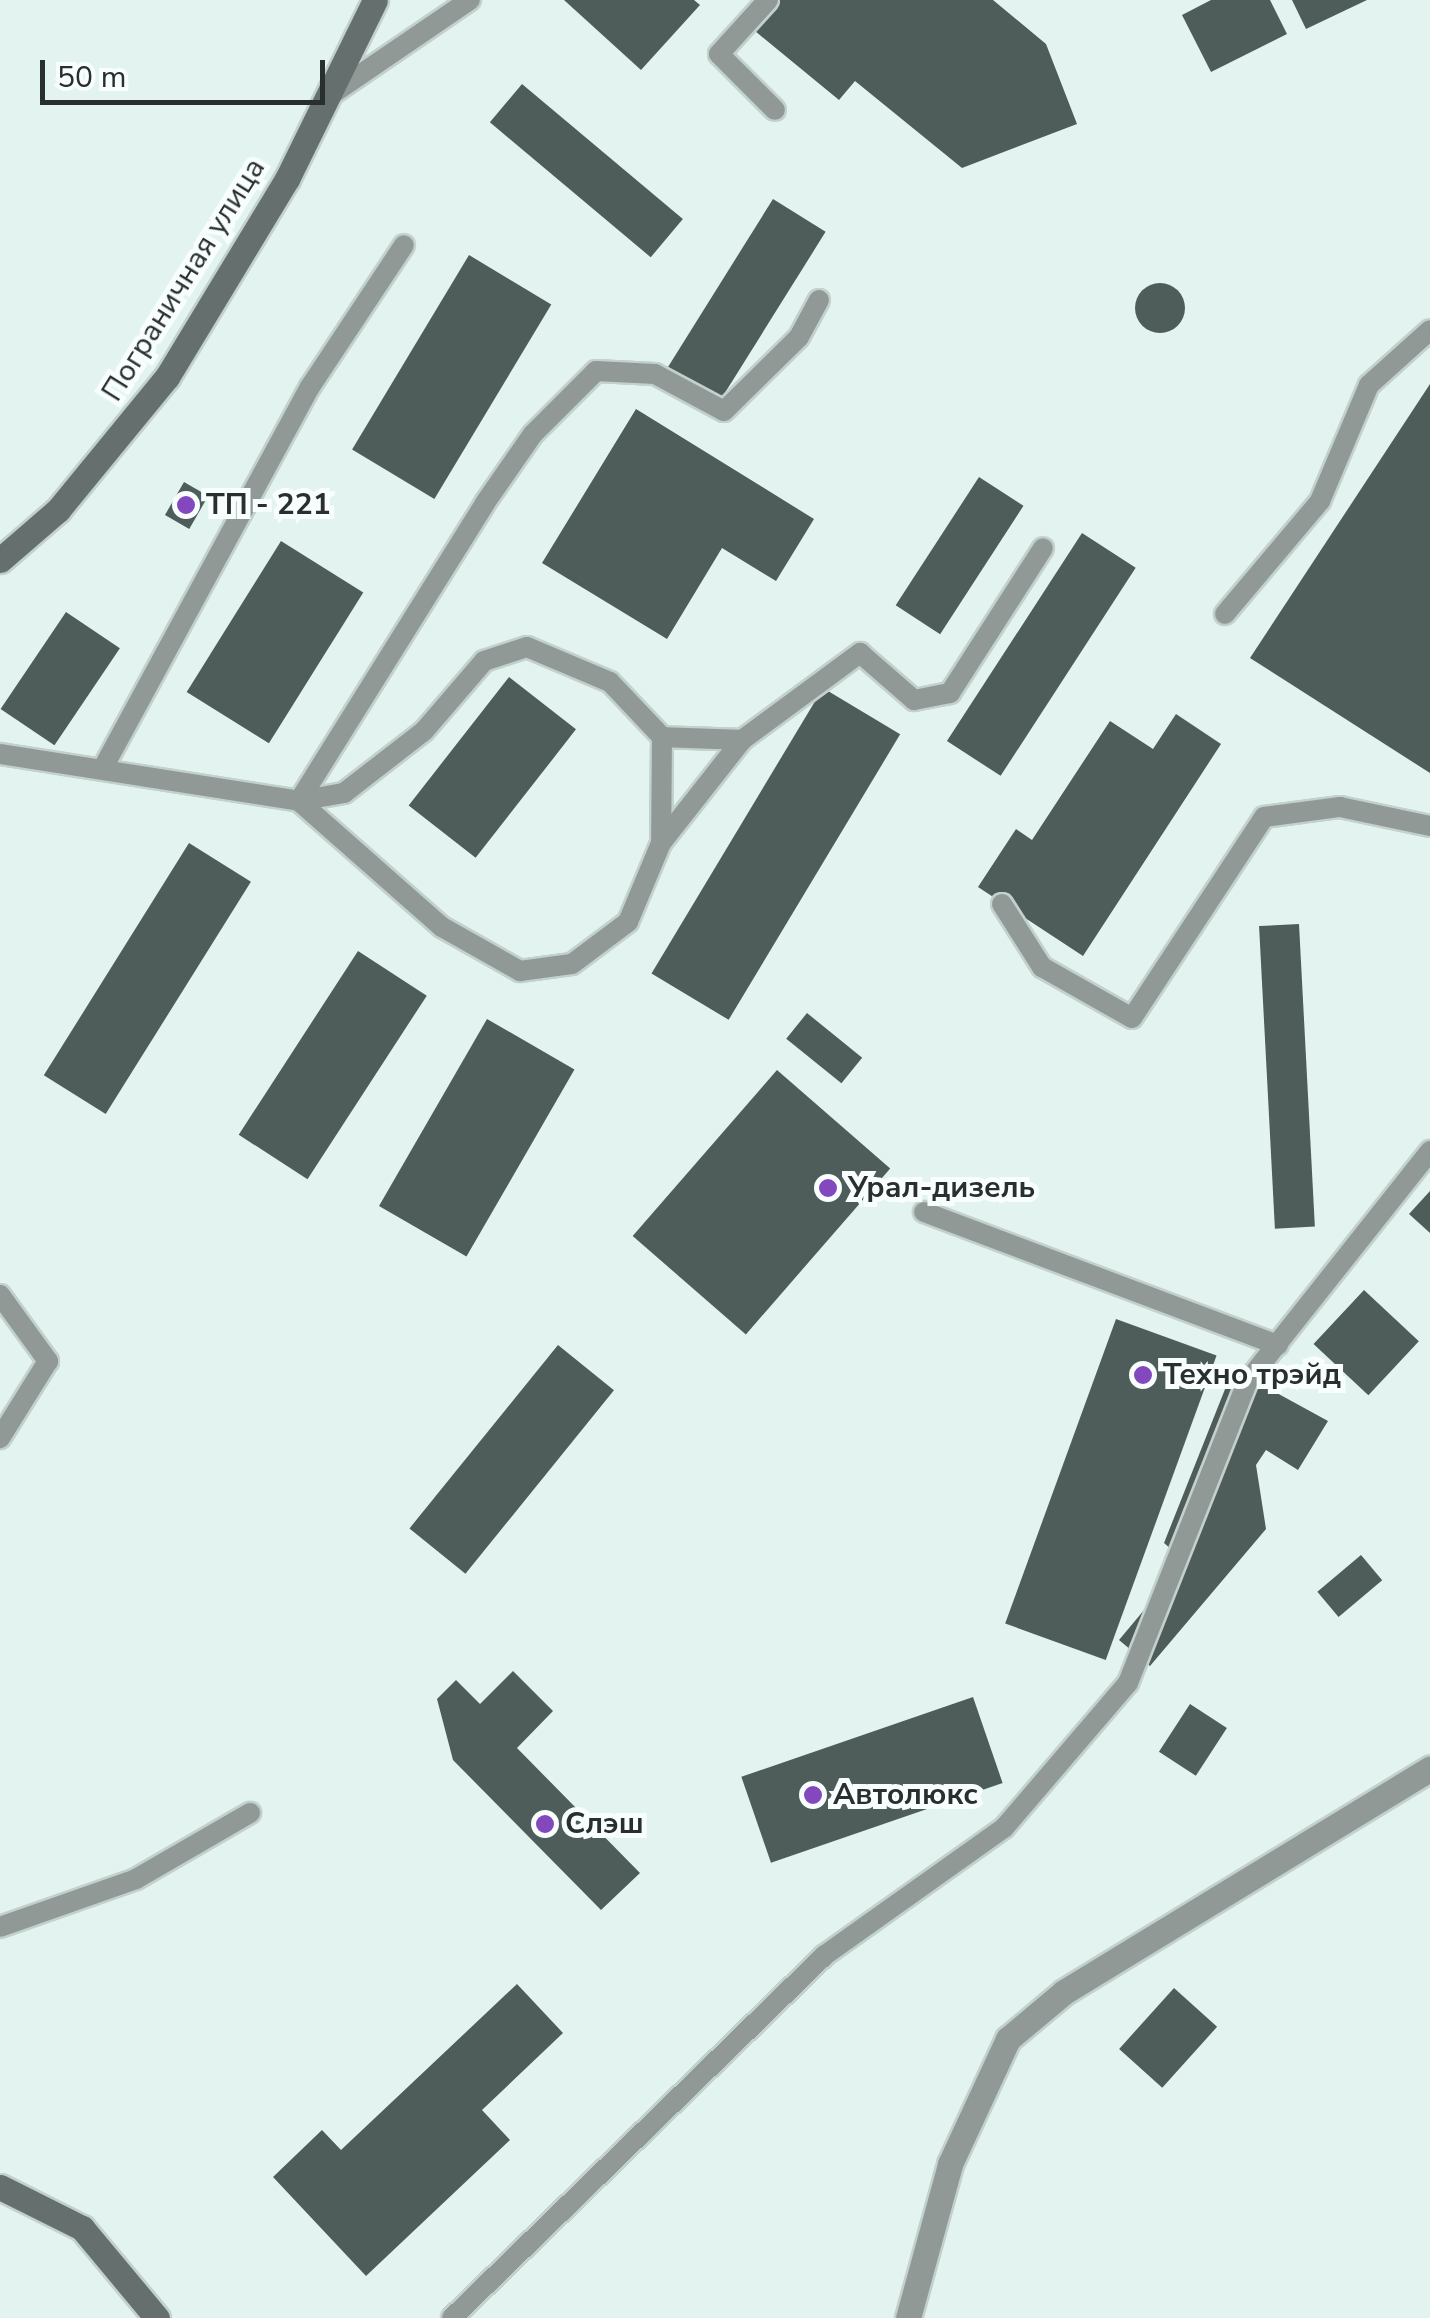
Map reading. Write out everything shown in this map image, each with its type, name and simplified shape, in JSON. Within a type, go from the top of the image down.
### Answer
[{"type":"street","name":"Пограничная улица","points":[[0,560],[58,510],[167,377],[332,94],[375,0]]},
{"type":"street","points":[[908,2318],[974,2096],[1017,2030],[1430,1768]]},
{"type":"street","points":[[0,2187],[82,2228],[156,2318]]},
{"type":"lane","points":[[332,94],[470,0]]},
{"type":"lane","points":[[768,0],[719,54],[775,110]]},
{"type":"lane","points":[[103,768],[310,386],[404,245]]},
{"type":"lane","points":[[300,801],[475,517],[534,434],[596,371],[654,374],[724,410],[799,336],[819,300]]},
{"type":"lane","points":[[1224,614],[1320,501],[1369,385],[1430,330]]},
{"type":"lane","points":[[300,801],[442,926],[520,970],[572,964],[628,922],[661,843],[742,740],[860,652],[914,700],[950,693],[1042,548]]},
{"type":"lane","points":[[0,754],[300,801],[344,794],[424,731],[484,661],[528,647],[610,682],[662,737],[661,843]]},
{"type":"lane","points":[[662,737],[742,740]]},
{"type":"lane","points":[[1002,904],[1042,967],[1132,1018],[1264,818],[1340,807],[1430,826]]},
{"type":"lane","points":[[452,2318],[825,1956],[1004,1828],[1128,1683],[1247,1382],[1430,1151]]},
{"type":"lane","points":[[924,1212],[1278,1345]]},
{"type":"lane","points":[[0,1295],[48,1361],[0,1438]]},
{"type":"lane","points":[[0,1927],[136,1878],[250,1813]]},
{"type":"building","points":[[564,0],[694,0],[700,5],[641,70]]},
{"type":"building","points":[[780,0],[993,0],[1046,44],[1077,124],[962,168],[855,81],[839,100],[755,31]]},
{"type":"building","points":[[1211,0],[1270,0],[1287,34],[1211,72],[1182,15]]},
{"type":"building","points":[[1292,0],[1367,0],[1306,29]]},
{"type":"building","points":[[522,84],[683,219],[651,257],[490,122]]},
{"type":"building","points":[[773,199],[826,232],[720,401],[668,368]]},
{"type":"building","points":[[469,255],[551,304],[434,499],[352,450]]},
{"type":"building","points":[[1160,283],[1178,290],[1185,308],[1178,326],[1160,333],[1142,326],[1135,308],[1142,290]]},
{"type":"building","points":[[1430,384],[1430,773],[1250,658]]},
{"type":"building","points":[[636,409],[814,519],[776,581],[722,548],[667,639],[542,563]]},
{"type":"building","points":[[979,477],[1023,506],[940,634],[896,605]]},
{"type":"building","name":"ТП - 221","points":[[184,482],[208,496],[189,529],[165,515]]},
{"type":"building","points":[[1082,533],[1136,568],[1001,776],[947,741]]},
{"type":"building","points":[[281,541],[363,592],[269,743],[187,692]]},
{"type":"building","points":[[66,612],[120,648],[54,745],[1,709]]},
{"type":"building","points":[[509,677],[576,729],[476,858],[409,805]]},
{"type":"building","points":[[823,688],[900,734],[729,1020],[651,973]]},
{"type":"building","points":[[1176,714],[1221,744],[1083,956],[978,887],[1016,829],[1032,840],[1110,721],[1153,749]]},
{"type":"building","points":[[189,843],[251,882],[106,1114],[44,1075]]},
{"type":"building","points":[[1299,924],[1315,1227],[1275,1229],[1259,926]]},
{"type":"building","points":[[358,951],[427,996],[307,1179],[239,1135]]},
{"type":"building","points":[[807,1013],[862,1058],[841,1083],[786,1039]]},
{"type":"building","points":[[487,1019],[574,1070],[466,1257],[379,1206]]},
{"type":"building","points":[[777,1070],[890,1168],[746,1334],[633,1236]]},
{"type":"building","points":[[1430,1191],[1430,1233],[1409,1214]]},
{"type":"building","points":[[1364,1290],[1419,1341],[1368,1395],[1314,1344]]},
{"type":"building","points":[[1116,1319],[1217,1356],[1106,1660],[1005,1623]]},
{"type":"building","points":[[558,1345],[614,1390],[465,1574],[409,1528]]},
{"type":"building","points":[[1233,1369],[1328,1421],[1298,1470],[1266,1450],[1256,1465],[1266,1529],[1150,1666],[1119,1640],[1185,1561],[1164,1543]]},
{"type":"building","points":[[1361,1555],[1382,1580],[1339,1617],[1317,1592]]},
{"type":"building","points":[[513,1671],[553,1711],[517,1748],[640,1873],[601,1910],[453,1760],[437,1699],[456,1680],[480,1704]]},
{"type":"building","points":[[973,1697],[1003,1783],[771,1863],[741,1777]]},
{"type":"building","points":[[1190,1704],[1227,1728],[1196,1776],[1159,1752]]},
{"type":"building","points":[[517,1984],[563,2033],[482,2110],[510,2140],[366,2276],[273,2177],[322,2130],[341,2150]]},
{"type":"building","points":[[1174,1988],[1217,2027],[1162,2088],[1119,2049]]},
{"type":"place","name":"ТП - 221","points":[[186,505]]},
{"type":"place","name":"Урал-дизель","points":[[828,1188]]},
{"type":"place","name":"Техно трэйд","points":[[1143,1375]]},
{"type":"place","name":"Автолюкс","points":[[813,1795]]},
{"type":"place","name":"Слэш","points":[[545,1824]]}]
